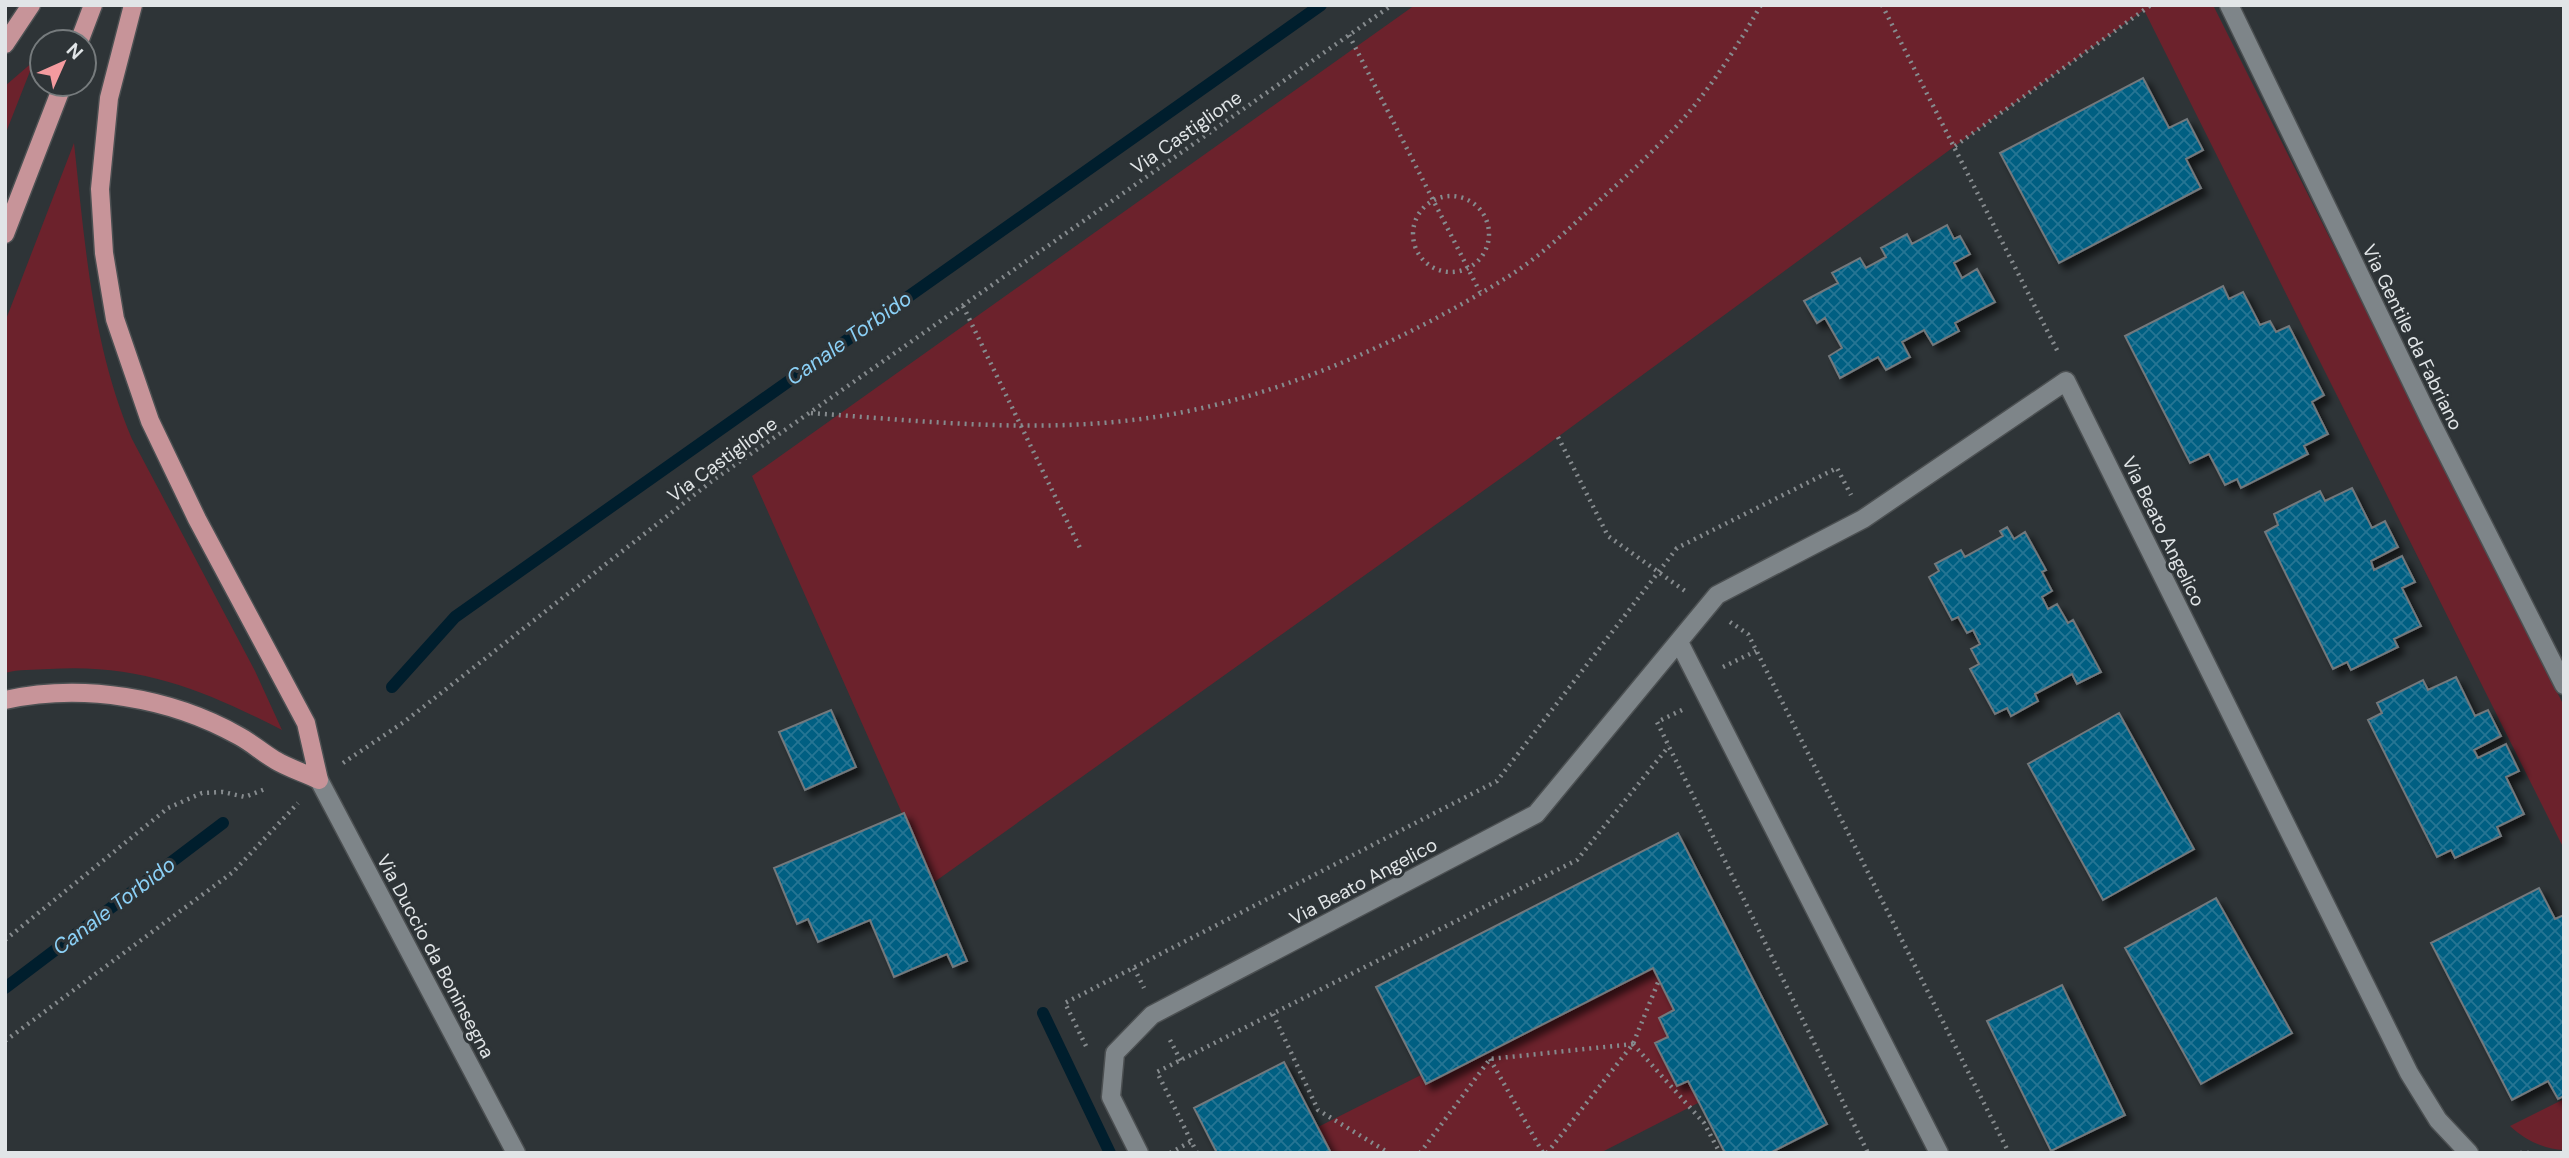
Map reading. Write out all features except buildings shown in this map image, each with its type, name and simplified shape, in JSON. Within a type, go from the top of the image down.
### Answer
[{"type":"main road","points":[[5,44],[31,5]]},
{"type":"main road","points":[[84,28],[93,5]]},
{"type":"main road","points":[[5,701],[64,692],[156,703],[239,736],[277,761],[312,776],[306,723],[197,519],[150,421],[116,319],[104,253],[100,189],[109,97],[133,5]]},
{"type":"main road","points":[[5,234],[58,98]]},
{"type":"street","name":"Via Gentile da Fabriano","points":[[2229,5],[2431,424],[2564,685]]},
{"type":"street","name":"Via Beato Angelico","points":[[1139,1153],[1111,1097],[1115,1053],[1152,1015],[1536,814],[1717,595],[1863,519],[2066,381],[2409,1073],[2438,1120],[2469,1153]]},
{"type":"street","points":[[1679,642],[1939,1153]]},
{"type":"street","name":"Via Duccio da Boninsegna","points":[[312,776],[516,1153]]},
{"type":"street","name":"Via Beato Angelico","points":[[2438,1120],[2476,1153]]},
{"type":"path","name":"Via Castiglione","points":[[312,776],[404,722],[712,481],[1392,5]]},
{"type":"path","points":[[810,413],[1021,425],[1149,418],[1239,398],[1328,369],[1429,322],[1508,277],[1569,229],[1639,165],[1693,106],[1736,47],[1761,5]]},
{"type":"path","points":[[1882,5],[2059,356],[2066,381]]},
{"type":"path","points":[[1955,146],[2151,5]]},
{"type":"path","points":[[1349,35],[1480,292]]},
{"type":"path","points":[[1445,197],[1469,200],[1479,207],[1486,217],[1489,240],[1478,262],[1468,268],[1459,272],[1439,271],[1422,260],[1417,252],[1413,233],[1415,222],[1425,206],[1433,200],[1445,197]]},
{"type":"path","points":[[962,306],[1080,548]]},
{"type":"path","points":[[1558,437],[1608,536],[1748,634],[2009,1153]]},
{"type":"path","points":[[1088,1050],[1065,1003],[1497,781],[1676,548],[1838,468],[1863,519]]},
{"type":"path","points":[[1756,651],[1715,671],[1692,705],[1657,722],[1868,1153]]},
{"type":"path","points":[[1197,1153],[1157,1072],[1577,860],[1669,746]]},
{"type":"path","points":[[5,940],[168,808],[202,793],[223,792],[245,797],[312,776]]},
{"type":"path","points":[[5,1041],[233,872],[312,776]]},
{"type":"path","points":[[1490,1059],[1545,1153],[1633,1044],[1659,980]]},
{"type":"path","points":[[1272,1014],[1318,1110],[1388,1153]]},
{"type":"path","points":[[1420,1153],[1490,1059],[1633,1044]]},
{"type":"path","points":[[1633,1044],[1704,1123],[1720,1153]]},
{"type":"path","points":[[1170,1153],[1192,1141]]},
{"type":"path","points":[[2519,1153],[2529,1153]]},
{"type":"shaded area","points":[[1415,5],[2213,5],[2564,706],[2564,849],[2144,10],[1525,461],[933,883],[752,476]]},
{"type":"shaded area","points":[[28,66],[28,76],[5,135],[5,86]]},
{"type":"shaded area","points":[[74,143],[92,294],[118,403],[132,439],[255,671],[282,730],[198,692],[142,675],[82,668],[5,673],[5,322]]},
{"type":"shaded area","points":[[1653,968],[1674,1010],[1659,1018],[1668,1037],[1656,1043],[1677,1086],[1688,1081],[1700,1102],[1600,1153],[1331,1153],[1318,1127],[1421,1075],[1426,1084]]},
{"type":"shaded area","points":[[2564,1099],[2564,1150],[2535,1143],[2510,1126]]},
{"type":"waterway","name":"Canale Torbido","points":[[392,687],[455,617],[1321,5]]},
{"type":"waterway","name":"Canale Torbido","points":[[5,988],[223,823]]},
{"type":"waterway","points":[[1043,1013],[1110,1153]]}]
